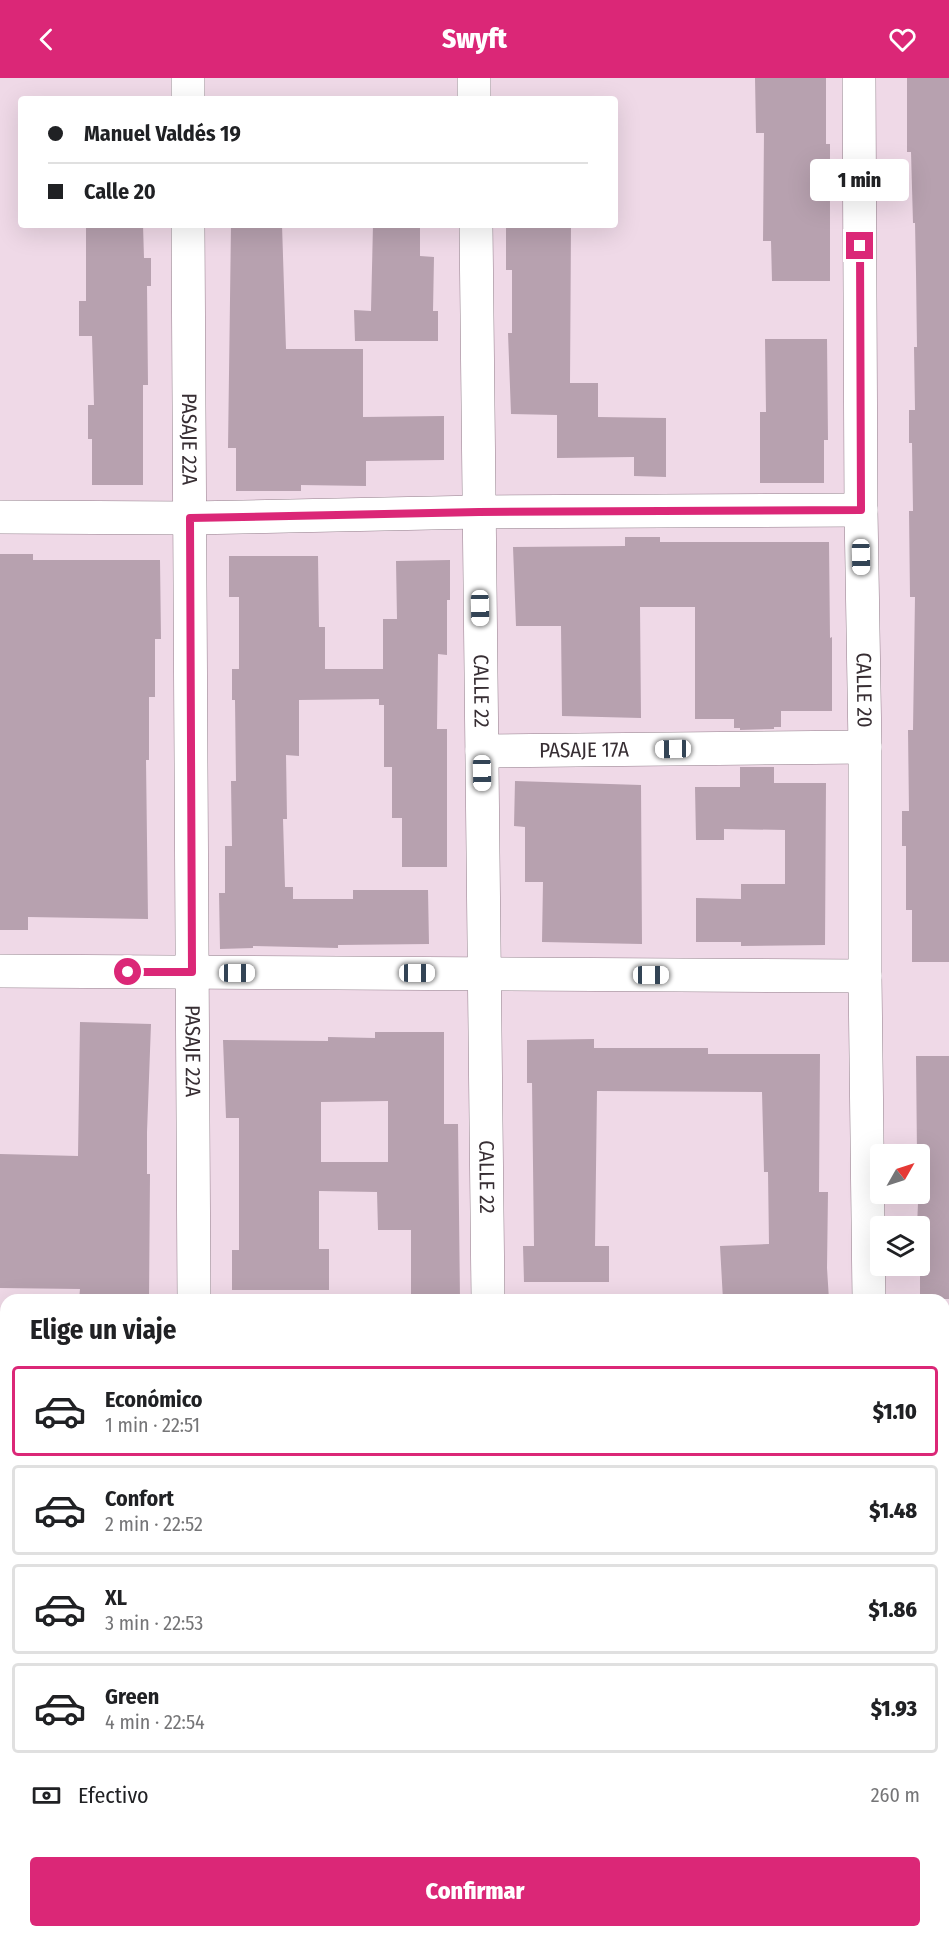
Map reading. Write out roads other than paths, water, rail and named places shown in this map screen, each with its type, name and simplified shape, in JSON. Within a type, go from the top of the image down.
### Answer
[{"type":"street","points":[[188,78],[188,96]]},
{"type":"street","points":[[474,78],[474,96]]},
{"type":"street","name":"CALLE 20","points":[[859,78],[869,1294]]},
{"type":"street","name":"PASAJE 22A","points":[[189,228],[194,1294]]},
{"type":"street","name":"CALLE 22","points":[[476,228],[488,1294]]},
{"type":"street","points":[[0,517],[190,518],[479,512],[861,510]]},
{"type":"street","name":"PASAJE 17A","points":[[482,751],[865,747]]},
{"type":"street","points":[[0,971],[865,976]]}]
